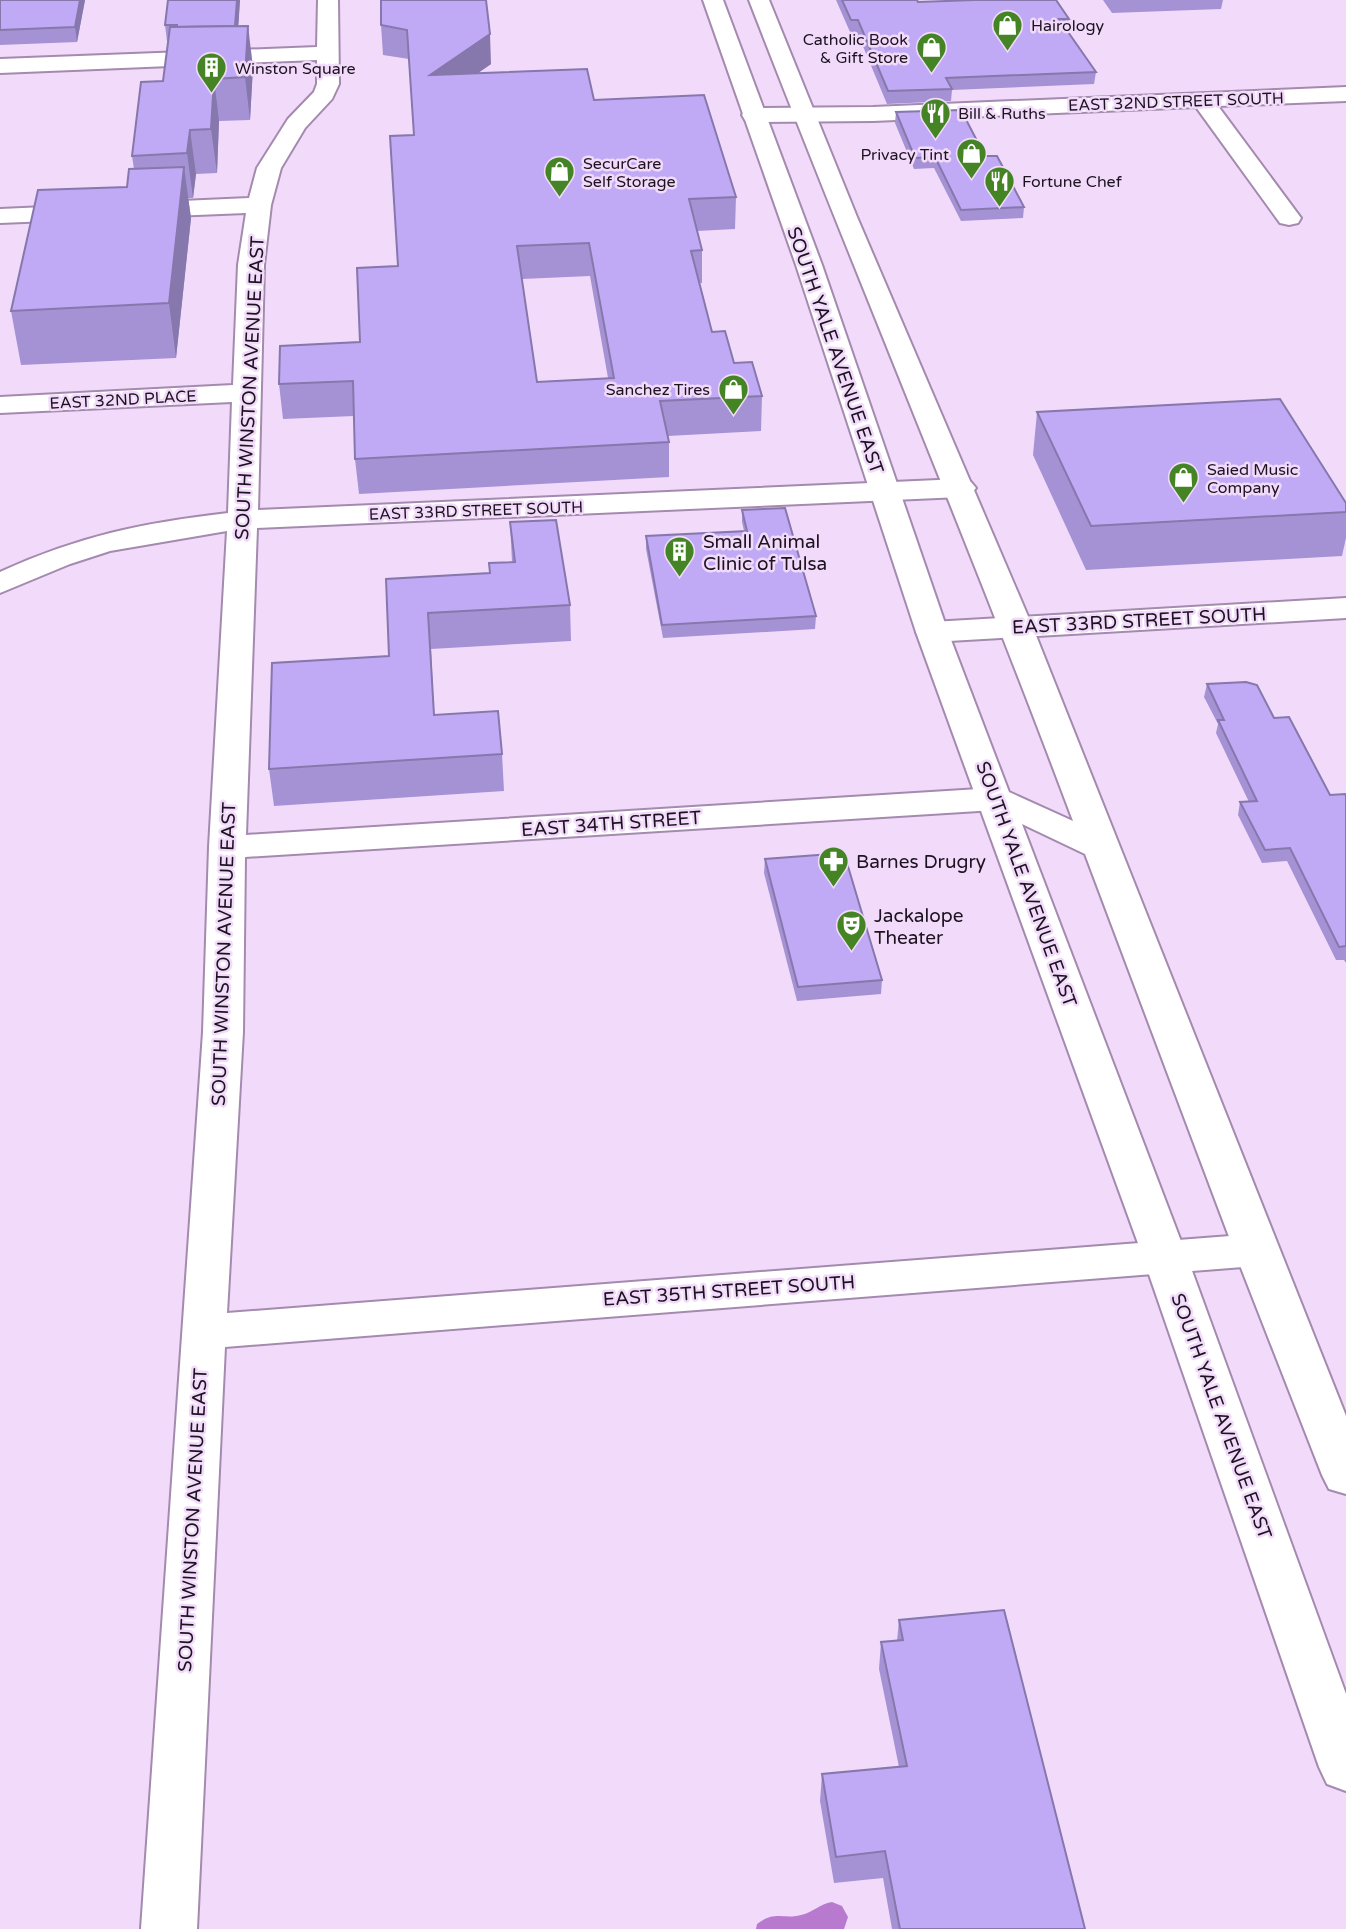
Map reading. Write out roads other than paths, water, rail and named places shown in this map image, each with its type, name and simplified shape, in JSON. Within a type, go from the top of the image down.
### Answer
[{"type":"street","name":"SOUTH WINSTON AVENUE EAST","points":[[169,1929],[223,1032],[227,847],[251,265],[259,205],[269,168],[280,146],[303,115],[324,94],[328,85],[328,0]]},
{"type":"street","name":"SOUTH YALE AVENUE EAST","points":[[713,0],[808,265],[932,632],[1166,1257],[1346,1767]]},
{"type":"street","points":[[759,0],[804,116],[1017,628],[1256,1250],[1346,1475]]},
{"type":"street","points":[[0,66],[328,53]]},
{"type":"street","name":"EAST 32ND STREET SOUTH","points":[[753,115],[804,116],[1346,94]]},
{"type":"street","points":[[1202,100],[1289,218]]},
{"type":"street","points":[[0,216],[259,205]]},
{"type":"street","name":"EAST 32ND PLACE","points":[[0,405],[245,393]]},
{"type":"street","name":"EAST 33RD STREET SOUTH","points":[[0,584],[77,550],[162,531],[242,520],[961,488]]},
{"type":"street","name":"EAST 33RD STREET SOUTH","points":[[932,632],[1346,608]]},
{"type":"street","points":[[995,799],[1101,847]]},
{"type":"street","name":"EAST 34TH STREET","points":[[227,847],[995,799]]},
{"type":"street","name":"EAST 35TH STREET SOUTH","points":[[203,1332],[1256,1250]]},
{"type":"place","name":"Hairology","points":[[1008,52]]},
{"type":"place","name":"Catholic Book & Gift Store","points":[[931,75]]},
{"type":"place","name":"Winston Square","points":[[212,95]]},
{"type":"place","name":"Bill & Ruths","points":[[935,140]]},
{"type":"place","name":"Privacy Tint","points":[[972,181]]},
{"type":"place","name":"SecurCare Self Storage","points":[[560,199]]},
{"type":"place","name":"Fortune Chef","points":[[999,208]]},
{"type":"place","name":"Sanchez Tires","points":[[733,416]]},
{"type":"place","name":"Saied Music Company","points":[[1184,505]]},
{"type":"place","name":"Small Animal Clinic of Tulsa","points":[[680,579]]},
{"type":"place","name":"Barnes Drugry","points":[[833,888]]},
{"type":"place","name":"Jackalope Theater","points":[[851,953]]}]
